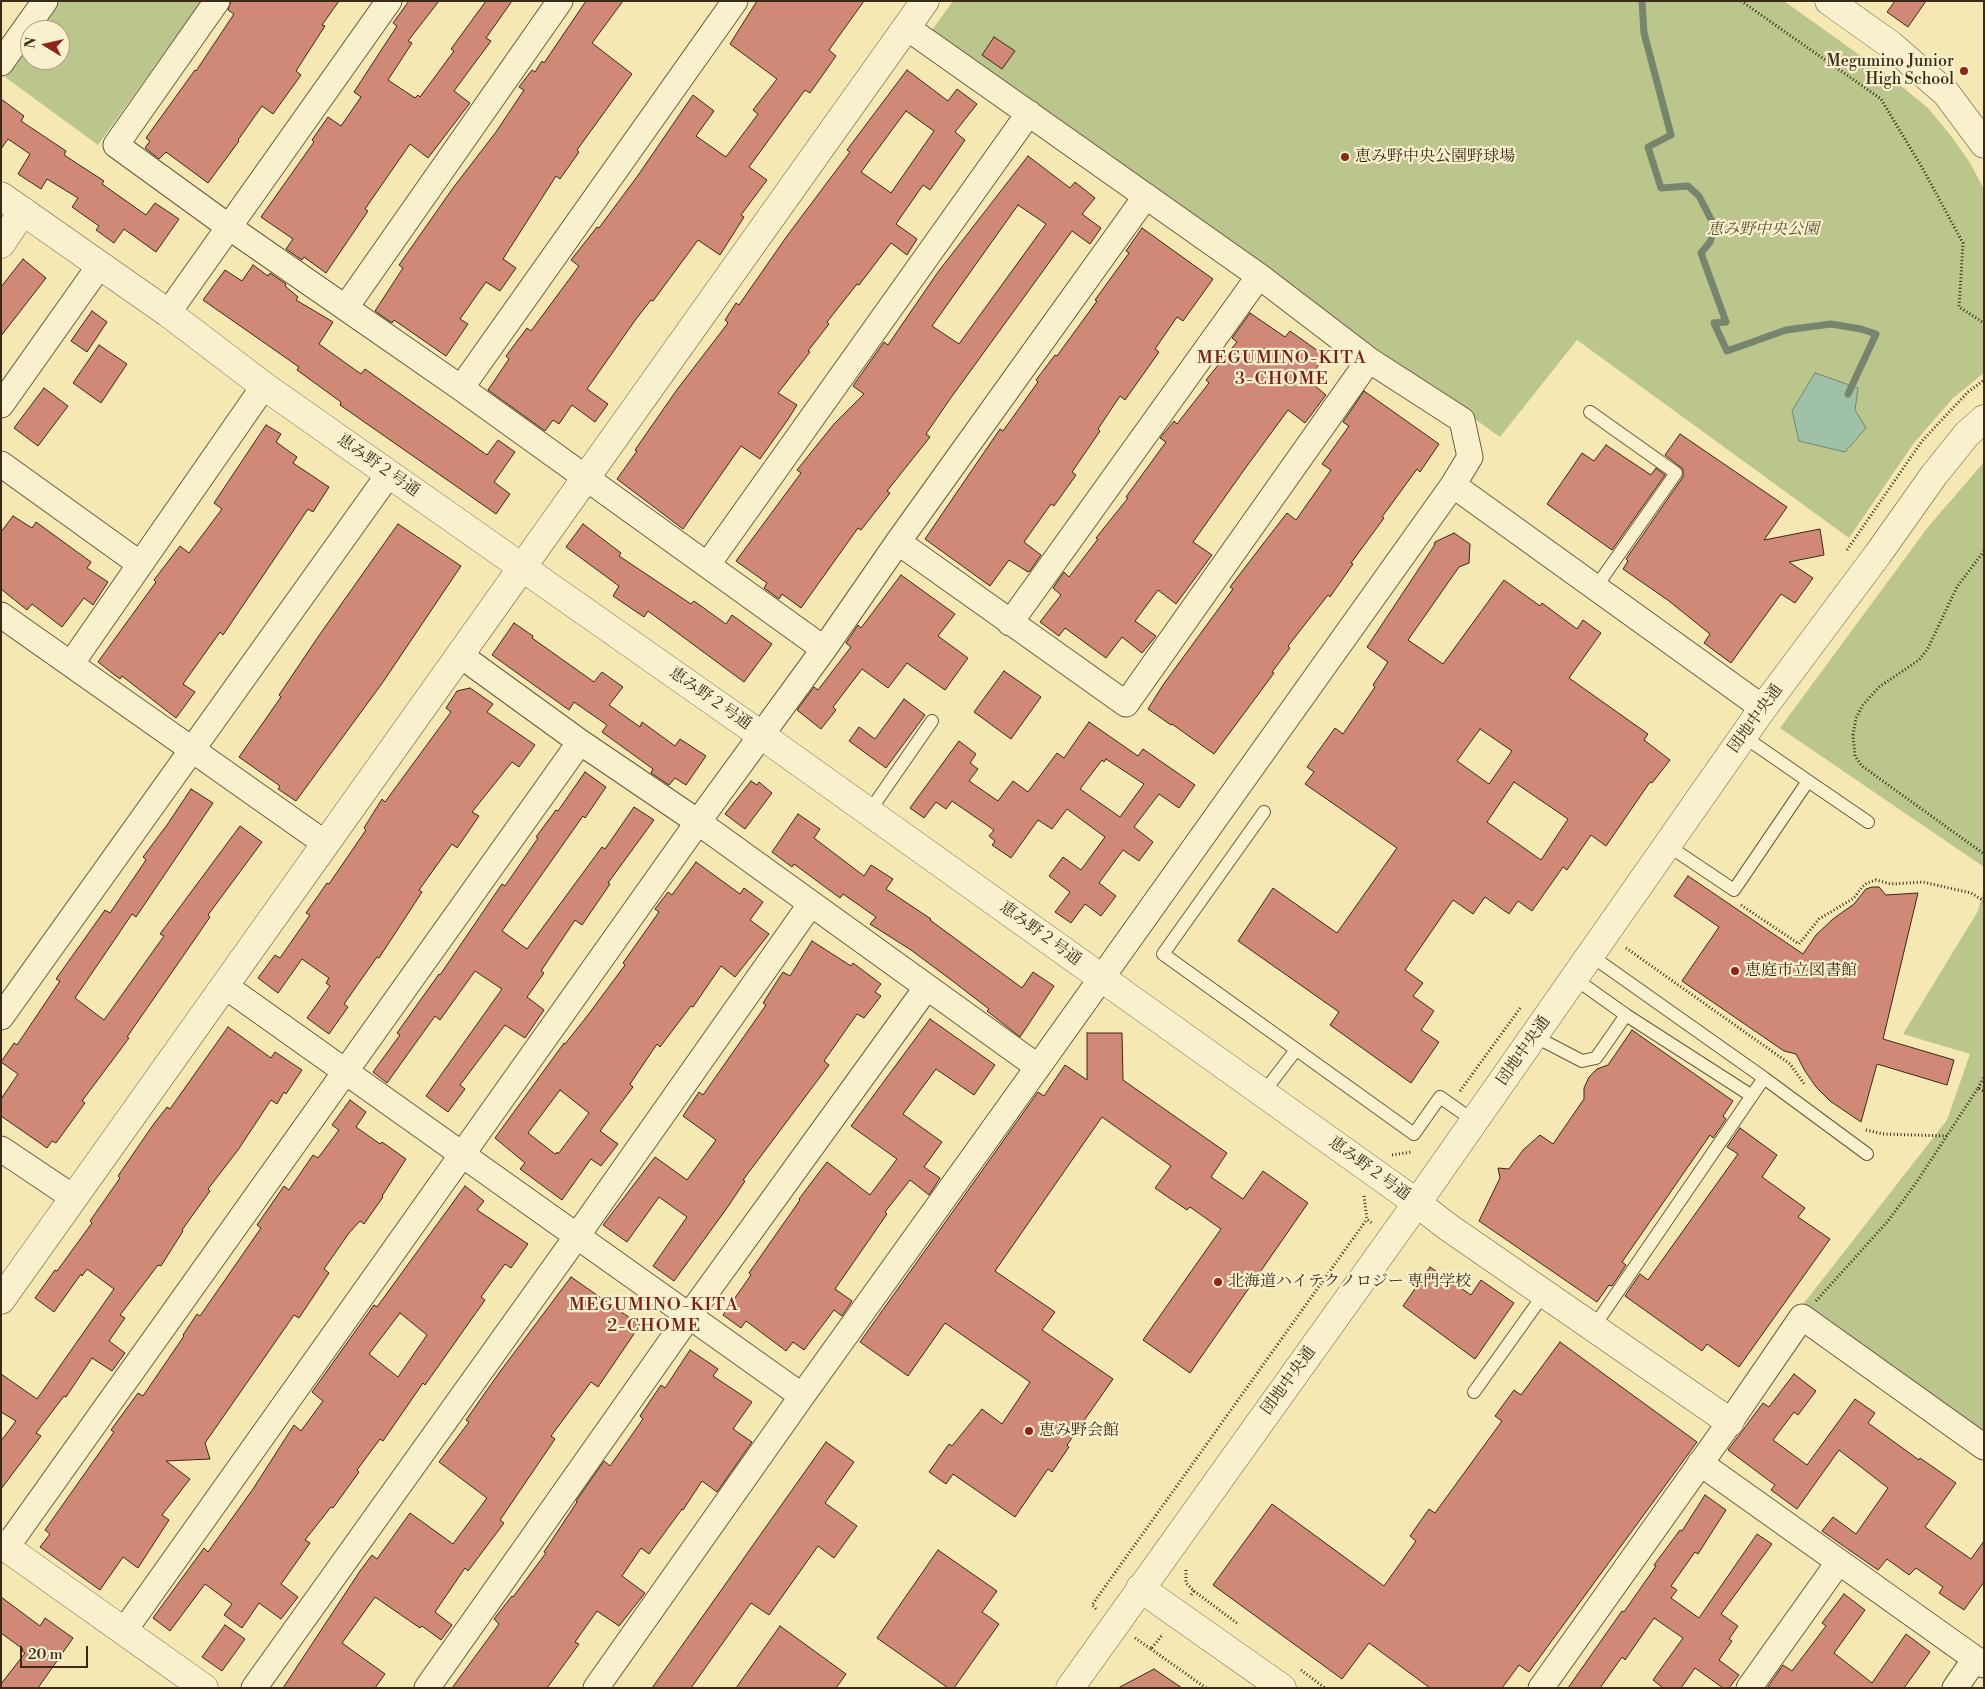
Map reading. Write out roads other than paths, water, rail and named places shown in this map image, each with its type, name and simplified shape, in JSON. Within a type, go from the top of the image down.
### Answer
[{"type":"street","points":[[1,63],[45,1]]},
{"type":"street","points":[[217,1],[116,145],[229,227],[461,388],[824,649]]},
{"type":"street","points":[[168,313],[389,1]]},
{"type":"street","points":[[346,307],[560,1]]},
{"type":"street","points":[[461,388],[734,1]]},
{"type":"street","points":[[1,1300],[924,1]]},
{"type":"street","points":[[1829,1],[1891,45],[1946,93],[1984,144]]},
{"type":"street","points":[[596,1688],[802,1396],[1453,485],[1470,457],[1462,420],[1369,360],[1259,276],[906,27]]},
{"type":"street","points":[[708,564],[1030,113]]},
{"type":"street","points":[[124,1631],[698,822],[824,649],[898,542],[1146,196]]},
{"type":"street","points":[[1,244],[12,204]]},
{"type":"street","name":"恵み野２号通","points":[[12,204],[168,313],[264,386],[761,735],[1448,1227],[1730,1422]]},
{"type":"street","points":[[1,405],[100,265]]},
{"type":"street","points":[[1010,623],[1259,276]]},
{"type":"street","points":[[898,542],[1126,704],[1369,360]]},
{"type":"street","points":[[71,664],[264,386]]},
{"type":"street","name":"団地中央通","points":[[1070,1688],[1417,1203],[1763,708],[1878,554],[1934,475],[1967,434],[1984,419]]},
{"type":"street","points":[[1,464],[140,564]]},
{"type":"street","points":[[1,1018],[389,474]]},
{"type":"street","points":[[1453,485],[1763,708]]},
{"type":"street","points":[[1,615],[326,844]]},
{"type":"street","points":[[460,655],[580,742],[698,822],[810,905],[1038,1067]]},
{"type":"street","points":[[204,1688],[4,1546],[347,1072],[580,742]]},
{"type":"street","points":[[254,1688],[577,1236],[810,905]]},
{"type":"street","points":[[225,986],[802,1396]]},
{"type":"street","points":[[427,1688],[689,1316],[927,987]]},
{"type":"street","points":[[1,1148],[74,1198]]},
{"type":"street","points":[[1542,1688],[1802,1317],[1984,1447]]},
{"type":"street","points":[[1700,1463],[1980,1662],[1955,1688]]},
{"type":"street","points":[[1749,1688],[1838,1562]]},
{"type":"street","points":[[1140,1588],[1282,1688]]},
{"type":"lane","points":[[1590,412],[1676,473],[1596,587]]},
{"type":"lane","points":[[869,812],[932,721]]},
{"type":"lane","points":[[1743,736],[1868,822]]},
{"type":"lane","points":[[1667,845],[1734,890],[1808,780]]},
{"type":"lane","points":[[1264,812],[1163,954],[1414,1134],[1440,1097],[1474,1121]]},
{"type":"lane","points":[[1590,955],[1764,1078],[1867,1154]]},
{"type":"lane","points":[[1574,978],[1626,1015],[1752,1096]]},
{"type":"lane","points":[[1534,1036],[1582,1061],[1596,1058],[1626,1015]]},
{"type":"lane","points":[[1263,1093],[1296,1050]]},
{"type":"lane","points":[[1593,1328],[1764,1078]]},
{"type":"lane","points":[[1474,1392],[1544,1294]]},
{"type":"waterway","points":[[1642,1],[1644,33],[1671,135],[1648,147],[1661,188],[1688,186],[1699,196],[1715,227],[1710,242],[1701,253],[1726,322],[1714,323],[1727,351],[1786,330],[1831,324],[1861,329],[1876,334],[1848,394]]},
{"type":"place","name":"Megumino Junior High School","points":[[1964,71]]},
{"type":"place","name":"恵み野中央公園野球場","points":[[1345,157]]},
{"type":"place","name":"恵庭市立図書館","points":[[1735,971]]},
{"type":"place","name":"北海道ハイテクノロジー 専門学校","points":[[1218,1282]]},
{"type":"place","name":"恵み野会館","points":[[1029,1431]]},
{"type":"district","name":"MEGUMINO-KITA 3-CHOME","points":[[1282,369]]},
{"type":"district","name":"MEGUMINO-KITA 2-CHOME","points":[[654,1316]]},
{"type":"park label","name":"恵み野中央公園","points":[[1763,230]]}]
